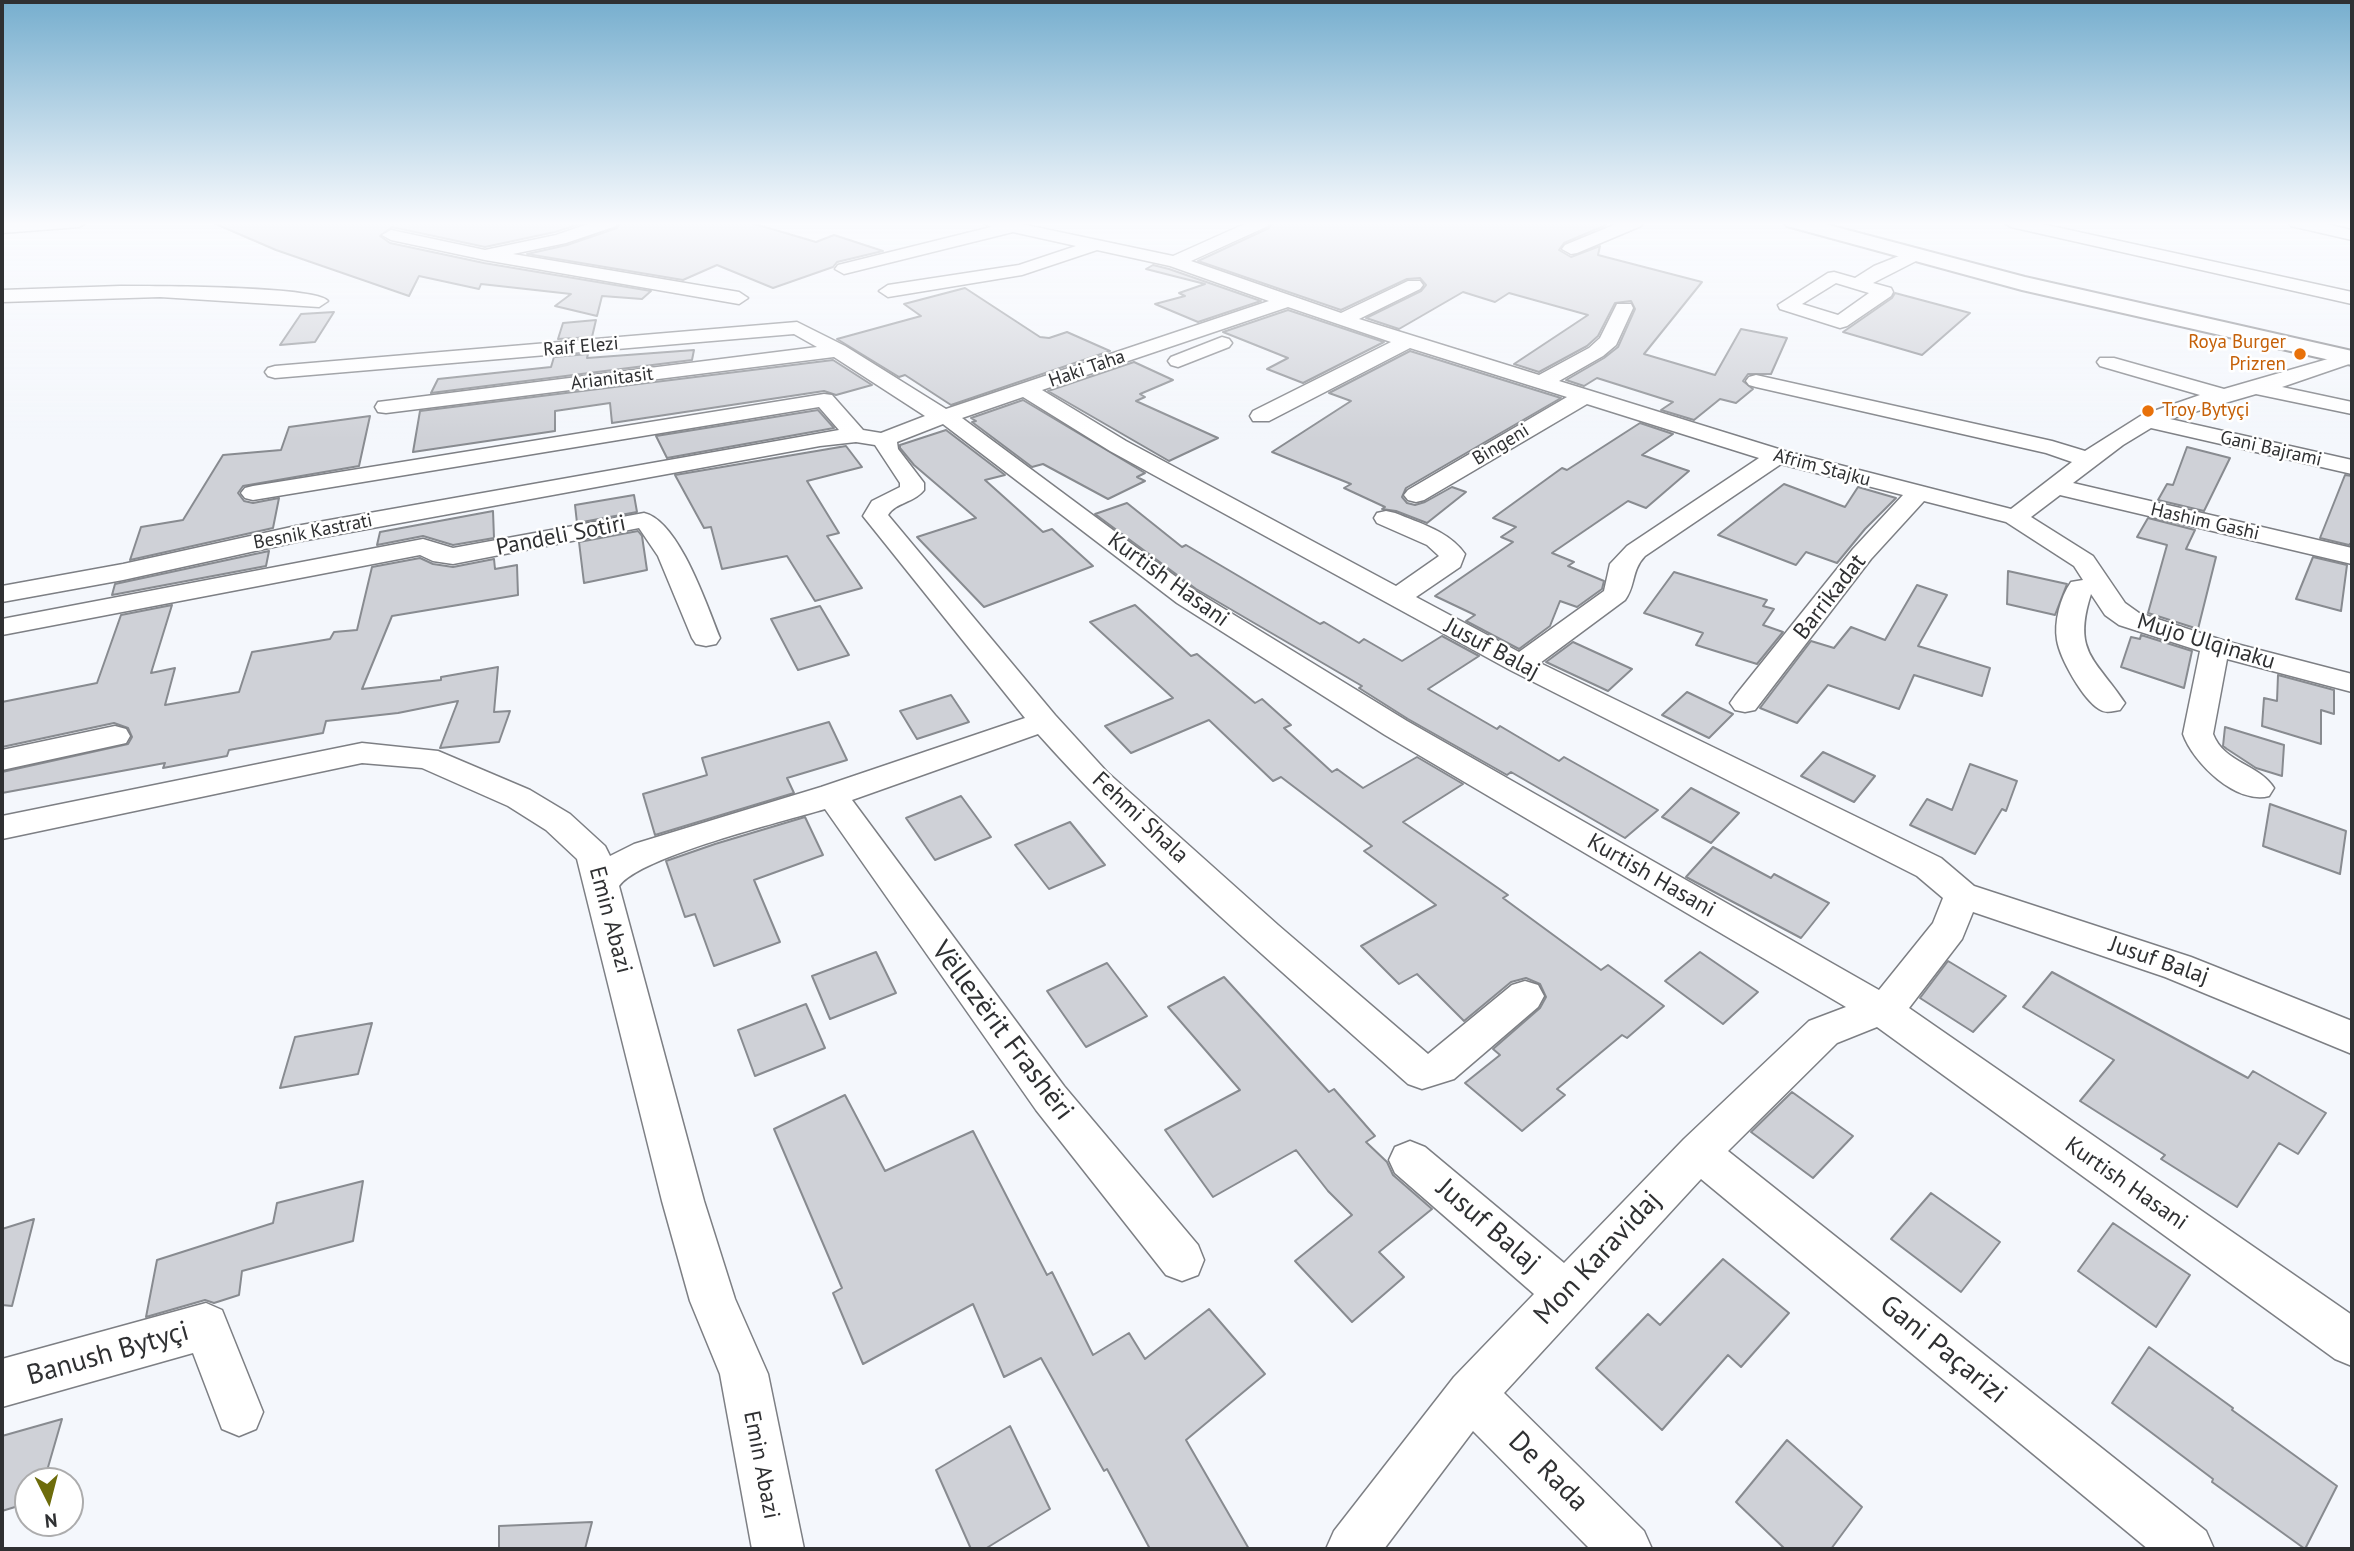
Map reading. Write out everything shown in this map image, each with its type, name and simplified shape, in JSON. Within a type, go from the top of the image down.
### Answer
[{"type":"main road","points":[[2072,294],[2351,354]]},
{"type":"main road","points":[[2101,294],[2351,354]]},
{"type":"street","points":[[2,296],[27,294]]},
{"type":"street","points":[[196,294],[319,301]]},
{"type":"street","points":[[717,294],[739,298]]},
{"type":"street","name":"Afrim Stajku","points":[[1273,294],[1408,341],[1777,456],[2015,517]]},
{"type":"street","points":[[1343,319],[1394,294]]},
{"type":"street","name":"Haki Taha","points":[[885,440],[895,433],[1290,300]]},
{"type":"street","points":[[1542,382],[1596,352],[1609,341],[1623,309]]},
{"type":"street","points":[[1178,361],[1222,344],[1222,336],[1230,330],[1256,320],[1252,313]]},
{"type":"street","name":"Raif Elezi","points":[[275,372],[797,328],[838,350],[930,410],[946,416]]},
{"type":"street","points":[[1261,416],[1408,341]]},
{"type":"street","name":"Arianitasit","points":[[386,407],[838,350]]},
{"type":"street","points":[[2015,517],[2058,487],[2089,460],[2149,421],[2199,401],[2257,387],[2351,354]]},
{"type":"street","points":[[2107,362],[2222,395]]},
{"type":"street","points":[[1756,381],[2052,448],[2089,460]]},
{"type":"street","points":[[2257,387],[2352,408]]},
{"type":"street","name":"Jusuf Balaj","points":[[1027,390],[1118,446],[1520,664],[1929,866],[1962,895],[2178,967],[2315,1020],[2352,1038]]},
{"type":"street","name":"Bingeni","points":[[1416,495],[1586,395]]},
{"type":"street","points":[[253,493],[824,400],[856,435]]},
{"type":"street","name":"Kurtish Hasani","points":[[946,416],[1198,604],[1395,728],[1881,1009],[2352,1343]]},
{"type":"street","name":"Gani Bajrami","points":[[2149,421],[2352,467]]},
{"type":"street","points":[[616,433],[626,474]]},
{"type":"street","name":"Besnik Kastrati","points":[[2,594],[419,511],[626,474],[856,435],[885,440]]},
{"type":"street","name":"Fehmi Shala","points":[[885,440],[887,450],[912,483],[912,490],[877,508],[875,516],[1044,722],[1096,779],[1265,935],[1422,1072],[1440,1067],[1525,996]]},
{"type":"street","points":[[1520,664],[1616,594],[1623,564],[1636,551],[1777,456]]},
{"type":"street","name":"Hashim Gashi","points":[[2058,487],[2352,556]]},
{"type":"street","name":"Barrikadat","points":[[1745,702],[1862,554],[1917,494]]},
{"type":"street","points":[[2,627],[423,547],[419,511]]},
{"type":"street","name":"Mujo Ulqinaku","points":[[2015,517],[2084,561],[2097,585],[2115,609],[2129,619],[2215,647],[2352,683]]},
{"type":"street","points":[[1386,519],[1436,540],[1452,554],[1451,562],[1440,571],[1395,598]]},
{"type":"street","name":"Pandeli Sotiri","points":[[423,547],[442,556],[453,556],[644,520],[650,524],[666,549],[706,638]]},
{"type":"street","points":[[2097,585],[2080,588],[2068,628],[2080,669],[2110,703]]},
{"type":"street","points":[[2215,647],[2198,734],[2202,748],[2217,762],[2258,788]]},
{"type":"street","points":[[602,883],[613,869],[646,852],[832,795],[1044,722]]},
{"type":"street","points":[[2,760],[115,736]]},
{"type":"street","name":"Emin Abazi","points":[[2,828],[362,752],[427,758],[519,798],[558,822],[593,854],[683,1201],[713,1301],[744,1374],[778,1549]]},
{"type":"street","name":"Vëllezërit Frashëri","points":[[832,795],[907,903],[1051,1098],[1182,1260]]},
{"type":"street","points":[[1881,1009],[1899,995],[1949,929],[1962,895]]},
{"type":"street","name":"Mon Karavidaj","points":[[1352,1549],[1471,1394],[1699,1152],[1824,1032],[1881,1009]]},
{"type":"street","name":"Gani Paçarizi","points":[[1699,1152],[2188,1549]]},
{"type":"street","name":"Jusuf Balaj","points":[[1410,1160],[1565,1292]]},
{"type":"street","name":"Banush Bytyçi","points":[[2,1383],[206,1326],[239,1412]]},
{"type":"street","name":"De Rada","points":[[1471,1394],[1626,1549]]},
{"type":"building","points":[[570,294],[647,294],[642,299],[602,296],[597,316],[555,306]]},
{"type":"building","points":[[941,294],[975,294],[1040,337],[1049,338],[1067,332],[1110,351],[951,405],[905,375],[899,377],[837,339],[921,316],[904,304]]},
{"type":"building","points":[[1182,294],[1242,294],[1261,301],[1198,322],[1155,304],[1185,296]]},
{"type":"building","points":[[1295,294],[1374,294],[1341,310]]},
{"type":"building","points":[[1414,294],[1459,294],[1399,329],[1366,318]]},
{"type":"building","points":[[1471,294],[1507,294],[1495,302]]},
{"type":"building","points":[[1514,294],[1692,294],[1644,354],[1715,375],[1741,329],[1787,338],[1771,374],[1748,374],[1743,381],[1753,389],[1736,403],[1720,399],[1694,420],[1661,410],[1673,402],[1597,378],[1584,386],[1566,380],[1618,347],[1635,309],[1631,301],[1615,303],[1598,336],[1587,346],[1539,372],[1514,364],[1588,315]]},
{"type":"building","points":[[1894,294],[1900,294],[1970,313],[1922,355],[1843,332]]},
{"type":"building","points":[[1288,310],[1384,342],[1303,383],[1267,369],[1288,358],[1223,332]]},
{"type":"building","points":[[334,312],[315,342],[280,345],[301,314]]},
{"type":"building","points":[[596,320],[592,337],[558,339],[563,323]]},
{"type":"building","points":[[694,350],[692,360],[431,393],[438,379],[551,367],[554,357],[588,354],[587,358]]},
{"type":"building","points":[[1410,351],[1561,398],[1406,488],[1402,497],[1407,503],[1415,505],[1452,487],[1466,492],[1427,523],[1396,511],[1382,509],[1385,507],[1344,488],[1351,484],[1272,452],[1351,401],[1329,393]]},
{"type":"building","points":[[833,360],[872,385],[836,395],[824,391],[612,423],[610,403],[555,411],[555,431],[413,452],[420,411]]},
{"type":"building","points":[[1134,362],[1173,380],[1140,394],[1145,397],[1136,401],[1218,438],[1169,461],[1048,391]]},
{"type":"building","points":[[1023,400],[1145,473],[1137,477],[1145,481],[1108,499],[1043,464],[1032,467],[972,422],[976,421],[971,418]]},
{"type":"building","points":[[818,410],[834,428],[667,458],[656,436]]},
{"type":"building","points":[[370,416],[359,466],[243,486],[238,493],[244,501],[253,503],[279,498],[273,528],[130,560],[141,527],[183,520],[223,455],[281,450],[289,427]]},
{"type":"building","points":[[1640,423],[1673,434],[1642,455],[1689,471],[1646,508],[1628,501],[1552,553],[1574,562],[1568,566],[1604,581],[1602,589],[1577,607],[1560,601],[1550,626],[1519,649],[1466,621],[1475,615],[1435,596],[1513,542],[1501,537],[1516,527],[1493,518],[1562,468],[1567,470]]},
{"type":"building","points":[[946,430],[1005,475],[985,480],[1043,532],[1052,529],[1093,566],[984,607],[917,537],[976,518],[914,465],[900,448],[900,445]]},
{"type":"building","points":[[846,446],[862,467],[807,481],[839,533],[827,536],[862,588],[815,601],[787,556],[722,569],[711,527],[704,528],[675,475]]},
{"type":"building","points":[[2187,447],[2230,458],[2204,511],[2158,500],[2167,484],[2173,485]]},
{"type":"building","points":[[2345,475],[2352,476],[2352,542],[2349,545],[2320,538]]},
{"type":"building","points":[[1784,484],[1845,507],[1858,487],[1896,498],[1865,529],[1837,563],[1806,552],[1796,565],[1718,535]]},
{"type":"building","points":[[634,495],[637,512],[577,523],[575,505]]},
{"type":"building","points":[[1127,503],[1182,547],[1186,545],[1320,624],[1324,622],[1359,643],[1364,639],[1402,661],[1442,636],[1479,656],[1428,689],[1497,729],[1500,726],[1559,761],[1564,757],[1658,810],[1625,838],[1511,772],[1507,775],[1408,719],[1359,688],[1362,686],[1196,589],[1095,514]]},
{"type":"building","points":[[493,511],[494,538],[453,545],[423,536],[377,545],[380,532]]},
{"type":"building","points":[[2148,518],[2195,530],[2186,549],[2216,557],[2198,629],[2148,613],[2167,545],[2137,537]]},
{"type":"building","points":[[638,531],[642,536],[647,570],[584,583],[579,542]]},
{"type":"building","points":[[269,551],[266,566],[112,595],[115,584]]},
{"type":"building","points":[[2313,557],[2347,565],[2341,611],[2296,599]]},
{"type":"building","points":[[420,558],[433,564],[453,567],[494,559],[495,569],[517,565],[518,595],[392,616],[362,689],[441,680],[441,677],[498,667],[494,712],[510,711],[499,742],[440,748],[458,701],[398,713],[326,721],[323,733],[229,750],[227,756],[163,768],[165,763],[2,793],[2,772],[128,744],[132,737],[128,728],[114,723],[2,747],[2,702],[97,683],[121,615],[172,605],[151,673],[175,668],[165,705],[239,692],[252,652],[330,639],[334,632],[357,630],[372,567]]},
{"type":"building","points":[[2008,571],[2067,584],[2055,615],[2007,604]]},
{"type":"building","points":[[1674,572],[1767,600],[1763,606],[1774,609],[1763,625],[1783,632],[1757,664],[1696,645],[1703,633],[1644,613]]},
{"type":"building","points":[[1917,585],[1947,595],[1918,646],[1990,668],[1982,696],[1914,675],[1899,709],[1828,685],[1797,723],[1760,708],[1811,641],[1834,648],[1851,627],[1885,640]]},
{"type":"building","points":[[1135,605],[1191,656],[1197,654],[1255,703],[1262,699],[1291,725],[1284,728],[1332,772],[1337,769],[1363,788],[1417,757],[1463,784],[1403,822],[1508,895],[1503,898],[1601,970],[1608,965],[1664,1006],[1627,1038],[1622,1035],[1557,1089],[1565,1095],[1522,1131],[1465,1083],[1500,1055],[1493,1049],[1540,1008],[1546,997],[1540,984],[1526,978],[1511,982],[1464,1021],[1417,974],[1399,984],[1361,946],[1436,905],[1364,851],[1372,846],[1281,777],[1273,781],[1209,720],[1131,753],[1105,726],[1173,698],[1090,622]]},
{"type":"building","points":[[820,606],[849,655],[798,670],[771,619]]},
{"type":"building","points":[[2141,635],[2192,651],[2184,688],[2121,667],[2131,637],[2140,639]]},
{"type":"building","points":[[1573,642],[1632,669],[1608,691],[1546,662]]},
{"type":"building","points":[[2278,675],[2334,690],[2334,714],[2321,710],[2321,744],[2262,726],[2264,698],[2277,701]]},
{"type":"building","points":[[1687,692],[1733,714],[1709,738],[1662,715]]},
{"type":"building","points":[[951,695],[969,722],[917,739],[900,711]]},
{"type":"building","points":[[829,722],[847,760],[787,778],[794,793],[655,835],[643,794],[707,775],[702,758]]},
{"type":"building","points":[[2225,727],[2284,745],[2282,776],[2256,768],[2223,746]]},
{"type":"building","points":[[1823,752],[1875,776],[1854,802],[1801,776]]},
{"type":"building","points":[[1970,764],[2017,781],[2006,811],[2002,809],[1975,854],[1910,825],[1927,799],[1952,810]]},
{"type":"building","points":[[1691,788],[1739,813],[1711,843],[1662,817]]},
{"type":"building","points":[[961,796],[991,837],[935,860],[906,818]]},
{"type":"building","points":[[2270,804],[2346,831],[2340,874],[2263,846]]},
{"type":"building","points":[[805,817],[823,855],[754,880],[780,942],[714,966],[695,914],[685,917],[666,861]]},
{"type":"building","points":[[1070,822],[1105,865],[1049,889],[1015,845]]},
{"type":"building","points":[[1713,847],[1771,878],[1774,874],[1829,903],[1801,938],[1686,877]]},
{"type":"building","points":[[876,952],[896,993],[830,1019],[812,976]]},
{"type":"building","points":[[1700,952],[1758,992],[1723,1024],[1665,981]]},
{"type":"building","points":[[1948,961],[2006,996],[1973,1032],[1920,998]]},
{"type":"building","points":[[1107,963],[1147,1016],[1086,1047],[1047,991]]},
{"type":"building","points":[[2052,972],[2248,1078],[2253,1071],[2326,1113],[2298,1154],[2279,1143],[2237,1207],[2161,1159],[2165,1155],[2080,1101],[2114,1060],[2023,1007]]},
{"type":"building","points":[[1224,977],[1329,1092],[1334,1089],[1375,1136],[1366,1142],[1387,1162],[1393,1175],[1432,1209],[1379,1252],[1404,1277],[1352,1322],[1295,1261],[1352,1215],[1328,1191],[1296,1150],[1213,1197],[1165,1130],[1240,1090],[1168,1007]]},
{"type":"building","points":[[806,1004],[825,1048],[755,1076],[738,1030]]},
{"type":"building","points":[[372,1023],[358,1074],[280,1088],[295,1037]]},
{"type":"building","points":[[1792,1092],[1853,1136],[1813,1178],[1751,1132]]},
{"type":"building","points":[[845,1095],[885,1171],[973,1131],[1047,1275],[1052,1272],[1093,1355],[1129,1333],[1145,1359],[1209,1309],[1265,1374],[1186,1440],[1249,1549],[1150,1549],[1107,1469],[1104,1471],[1041,1358],[1004,1377],[973,1304],[863,1364],[833,1293],[842,1288],[774,1129]]},
{"type":"building","points":[[363,1181],[353,1241],[242,1271],[239,1295],[214,1303],[205,1300],[146,1317],[157,1260],[273,1223],[277,1203]]},
{"type":"building","points":[[1931,1193],[2000,1242],[1961,1292],[1891,1239]]},
{"type":"building","points":[[34,1219],[12,1306],[2,1305],[2,1229]]},
{"type":"building","points":[[2113,1223],[2190,1275],[2156,1327],[2078,1271]]},
{"type":"building","points":[[1723,1259],[1789,1313],[1741,1367],[1728,1355],[1662,1430],[1596,1368],[1648,1314],[1660,1325]]},
{"type":"building","points":[[2149,1347],[2337,1486],[2305,1549],[2212,1482],[2213,1479],[2112,1403]]},
{"type":"building","points":[[62,1419],[48,1467],[14,1467],[14,1507],[2,1511],[2,1436]]},
{"type":"building","points":[[1010,1426],[1050,1509],[985,1549],[971,1549],[936,1470]]},
{"type":"building","points":[[1787,1440],[1862,1507],[1831,1549],[1785,1549],[1736,1502]]},
{"type":"building","points":[[592,1522],[585,1549],[499,1549],[499,1526]]},
{"type":"place","name":"Roya Burger Prizren","points":[[2300,354]]},
{"type":"place","name":"Troy Bytyçi","points":[[2148,411]]}]
